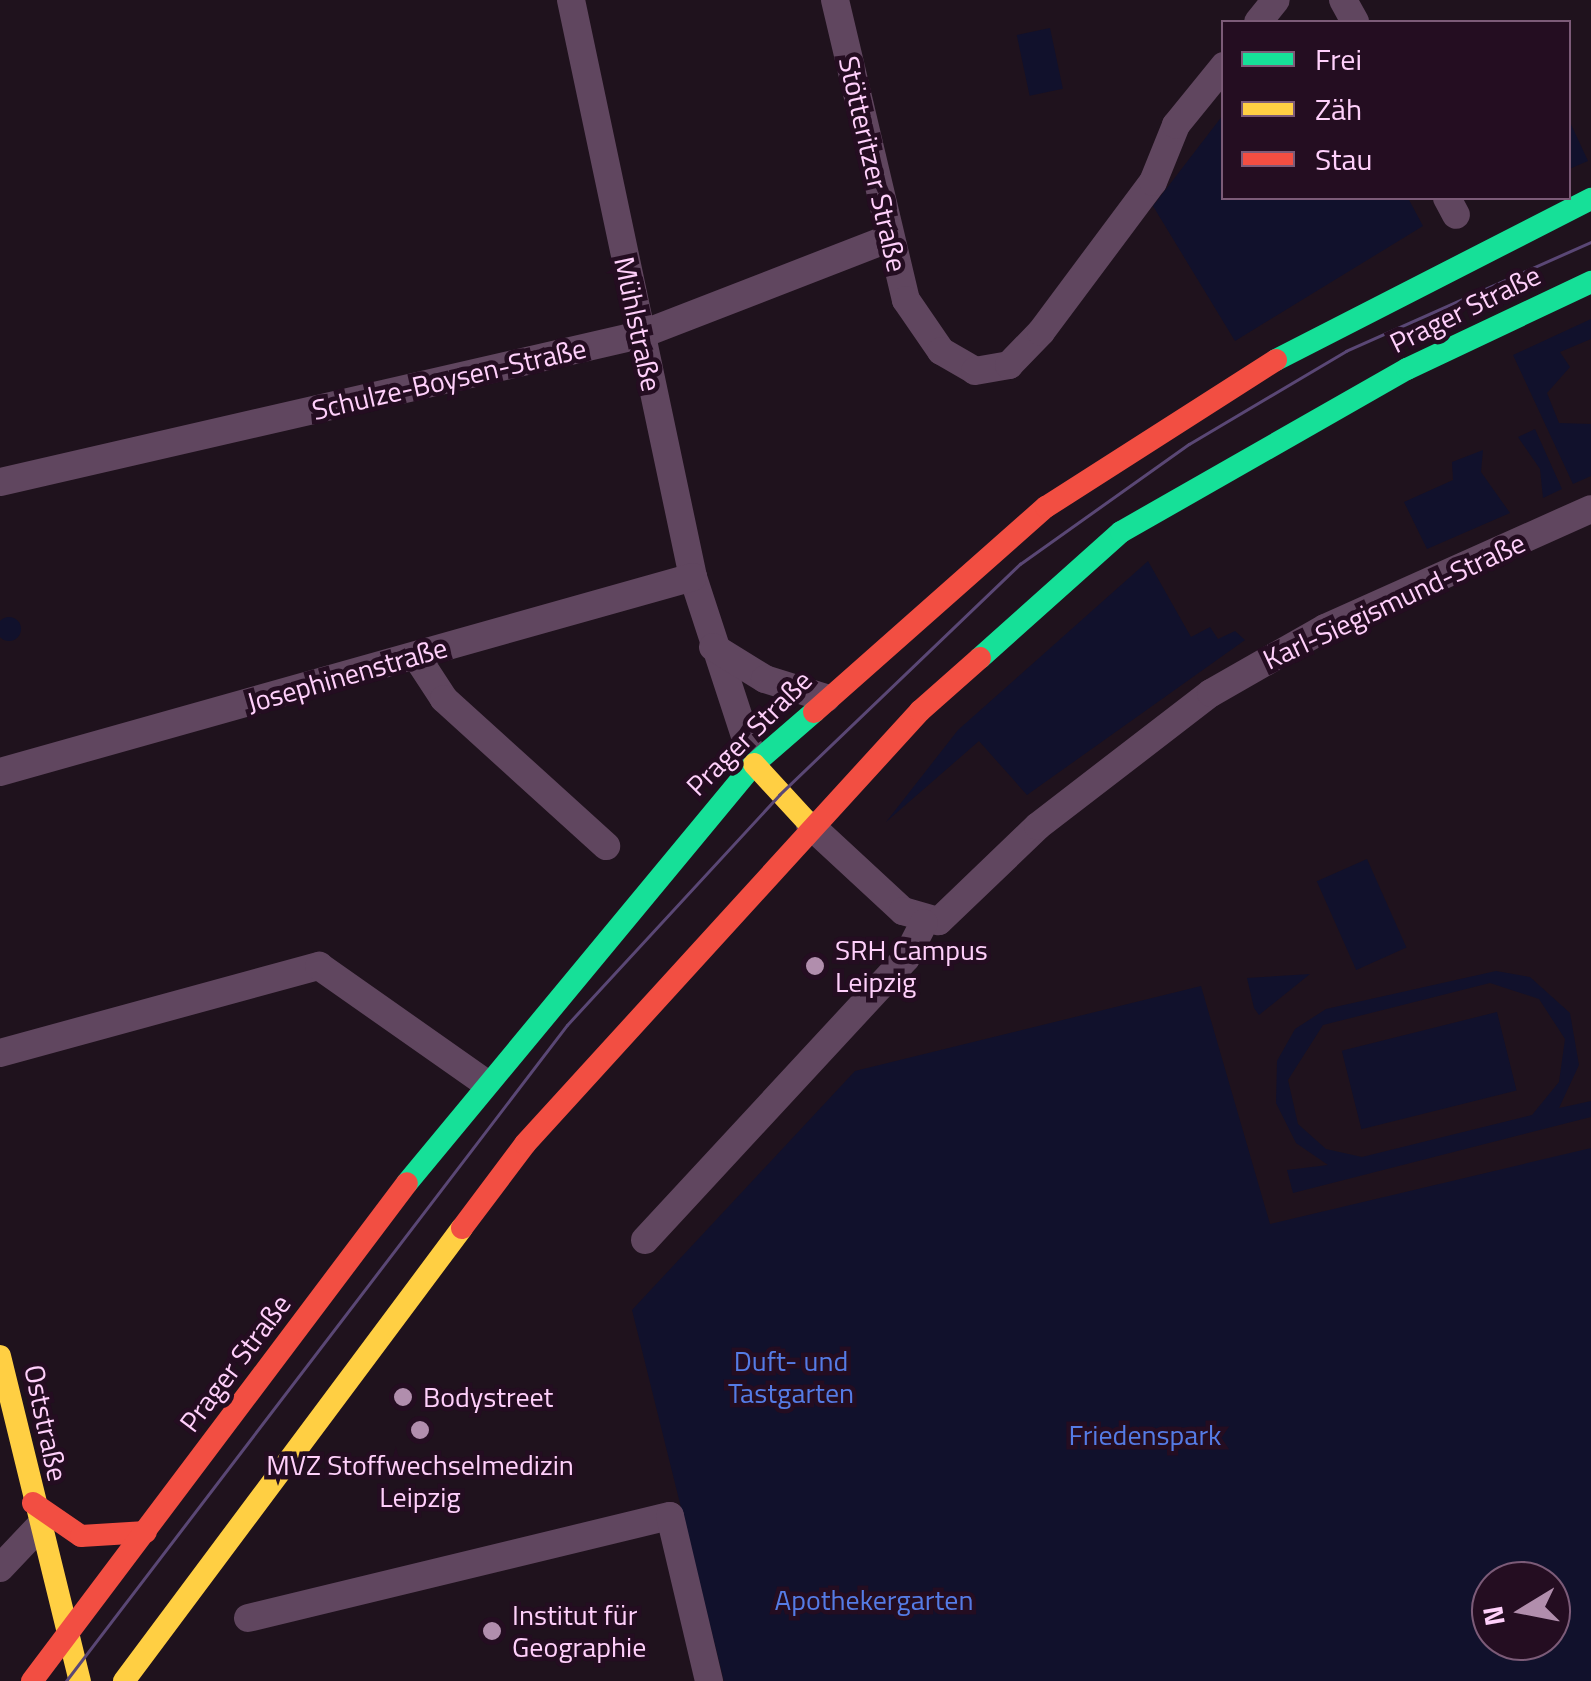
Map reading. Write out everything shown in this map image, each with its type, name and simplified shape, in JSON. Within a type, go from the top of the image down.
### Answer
[{"type":"main road","name":"Prager Straße","points":[[32,1681],[484,1082],[754,764],[998,543],[1254,371],[1591,199]]},
{"type":"main road","name":"Prager Straße","points":[[124,1681],[162,1624],[525,1144],[810,825],[1052,585],[1121,532],[1423,361],[1591,282]]},
{"type":"main road","points":[[754,764],[810,825]]},
{"type":"main road","name":"Oststraße","points":[[0,1356],[35,1516],[80,1681]]},
{"type":"main road","points":[[35,1516],[81,1536],[146,1532]]},
{"type":"street","name":"Mühlstraße","points":[[571,0],[693,577],[754,764]]},
{"type":"street","name":"Stötteritzer Straße","points":[[835,0],[888,239],[906,300],[940,350],[975,372],[1009,365],[1153,182],[1176,124],[1221,70]]},
{"type":"street","points":[[1260,20],[1276,0]]},
{"type":"street","name":"Schulze-Boysen-Straße","points":[[0,482],[640,335],[888,239]]},
{"type":"street","name":"Karl-Siegismund-Straße","points":[[645,1240],[906,958],[924,923],[955,910],[1038,826],[1211,693],[1325,628],[1591,509]]},
{"type":"street","name":"Josephinenstraße","points":[[0,772],[693,577]]},
{"type":"street","points":[[714,646],[765,679],[826,698]]},
{"type":"street","points":[[416,656],[444,699],[606,846]]},
{"type":"street","points":[[810,825],[924,923]]},
{"type":"street","points":[[0,1053],[319,966],[484,1082]]},
{"type":"street","points":[[0,1568],[35,1516]]},
{"type":"street","points":[[248,1618],[670,1516],[709,1681]]},
{"type":"green space","points":[[1050,28],[1063,89],[1030,96],[1017,35]]},
{"type":"green space","points":[[1221,118],[1221,200],[1409,200],[1423,226],[1235,341],[1153,206]]},
{"type":"green space","points":[[1571,124],[1588,161],[1571,168]]},
{"type":"green space","points":[[1591,319],[1591,339],[1560,352],[1570,367],[1547,393],[1559,423],[1591,424],[1591,476],[1573,484],[1513,355]]},
{"type":"green space","points":[[1535,429],[1562,489],[1543,498],[1540,469],[1518,437]]},
{"type":"green space","points":[[1483,450],[1481,472],[1510,513],[1427,549],[1404,502],[1453,480],[1452,462]]},
{"type":"green space","points":[[1148,561],[1191,637],[1210,627],[1218,639],[1235,631],[1245,640],[1027,795],[979,741],[886,822],[958,730]]},
{"type":"green space","points":[[4,617],[14,617],[21,624],[21,634],[14,641],[-1,637],[-1,621]]},
{"type":"green space","points":[[1367,859],[1406,948],[1356,970],[1317,881]]},
{"type":"green space","points":[[1496,971],[1530,977],[1570,1013],[1579,1065],[1559,1108],[1591,1101],[1591,1117],[1293,1193],[1287,1170],[1328,1165],[1296,1143],[1276,1103],[1277,1061],[1295,1029],[1326,1009]],"holes":[[[1490,983],[1539,999],[1565,1039],[1559,1082],[1532,1115],[1362,1157],[1326,1149],[1298,1124],[1288,1080],[1323,1025]]]},
{"type":"green space","points":[[1310,974],[1259,1015],[1254,1008],[1247,978]]},
{"type":"green space","name":"Friedenspark","points":[[1201,986],[1270,1224],[1591,1148],[1591,1681],[724,1681],[632,1310],[855,1071]]},
{"type":"green space","points":[[1497,1012],[1517,1091],[1361,1129],[1342,1051]]},
{"type":"tram line","points":[[66,1681],[567,1025],[779,795],[1020,564],[1189,444],[1346,351],[1591,242]]},
{"type":"traffic: fast","points":[[1276,360],[1591,199]]},
{"type":"traffic: fast","points":[[980,658],[1121,532],[1407,369],[1591,282]]},
{"type":"traffic: fast","points":[[407,1183],[754,764],[814,712]]},
{"type":"traffic: slow","points":[[754,764],[810,825]]},
{"type":"traffic: slow","points":[[124,1681],[462,1228]]},
{"type":"traffic: slow","points":[[0,1356],[80,1681]]},
{"type":"traffic: jam","points":[[814,712],[1046,507],[1276,360]]},
{"type":"traffic: jam","points":[[462,1228],[525,1144],[920,711],[980,658]]},
{"type":"traffic: jam","points":[[32,1681],[407,1183]]},
{"type":"traffic: jam","points":[[33,1503],[81,1536],[146,1532]]},
{"type":"place","name":"SRH Campus Leipzig","points":[[815,966]]},
{"type":"place","name":"Bodystreet","points":[[403,1397]]},
{"type":"place","name":"MVZ Stoffwechselmedizin Leipzig","points":[[420,1430]]},
{"type":"place","name":"Institut für Geographie","points":[[492,1631]]},
{"type":"park label","name":"Duft- und Tastgarten","points":[[791,1377]]},
{"type":"park label","name":"Apothekergarten","points":[[874,1600]]}]
